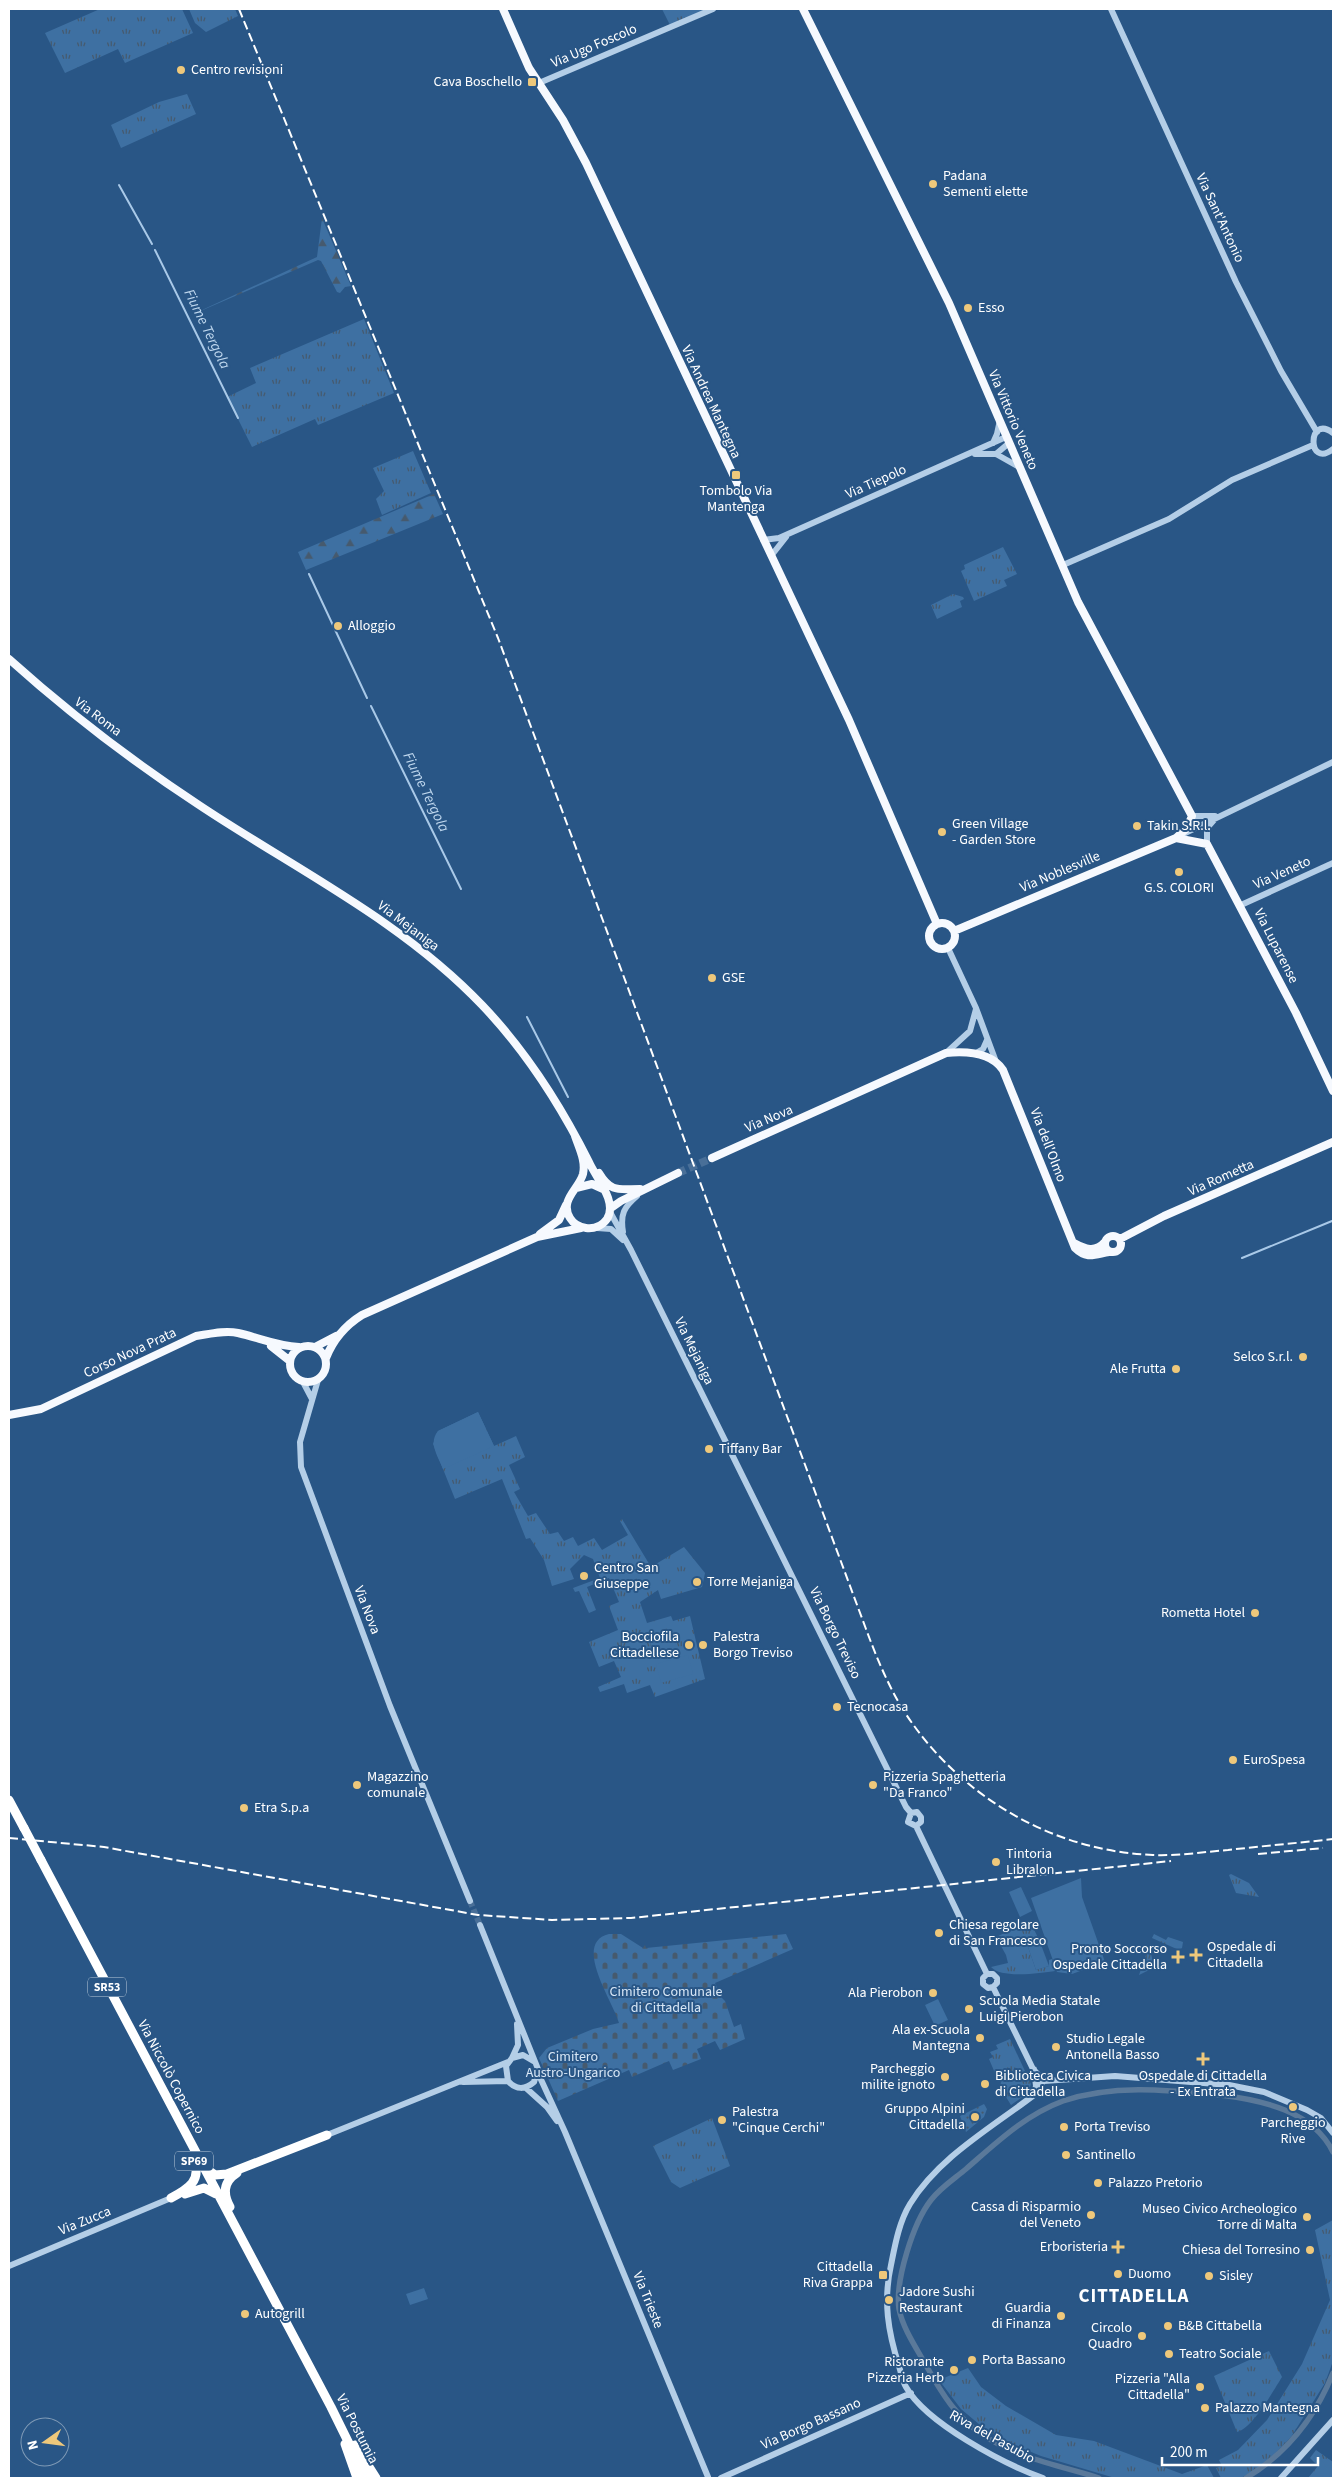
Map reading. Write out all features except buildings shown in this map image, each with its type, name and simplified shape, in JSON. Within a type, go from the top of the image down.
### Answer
[{"type":"highway","name":"Via Niccolò Copernico","points":[[9,1800],[323,2393]]},
{"type":"highway","name":"SP69","points":[[171,2198],[190,2186],[198,2173],[174,2113]]},
{"type":"highway","name":"SP69","points":[[203,2166],[212,2174],[219,2175],[244,2169],[327,2135]]},
{"type":"highway","name":"SP69","points":[[244,2169],[229,2179],[225,2190],[226,2201],[240,2226],[247,2249]]},
{"type":"highway","name":"SP69","points":[[171,2198],[204,2188],[211,2190],[221,2200]]},
{"type":"highway","name":"Via Postumia","points":[[323,2393],[366,2478]]},
{"type":"highway","points":[[330,2407],[357,2478]]},
{"type":"highway","points":[[330,2407],[376,2478]]},
{"type":"main road","name":"Via Andrea Mantegna","points":[[503,9],[521,53],[563,120],[586,163],[849,720],[937,924]]},
{"type":"main road","name":"Via Vittorio Veneto","points":[[802,9],[949,303],[1078,602],[1192,816]]},
{"type":"main road","name":"Via Roma","points":[[9,659],[76,717],[176,789]]},
{"type":"main road","name":"Via Mejaniga","points":[[176,789],[345,896],[408,940],[440,966],[483,1006],[511,1039],[551,1094],[605,1191],[611,1210]]},
{"type":"main road","name":"Via Noblesville","points":[[954,931],[1176,838],[1187,828],[1192,816]]},
{"type":"main road","points":[[1176,838],[1207,844]]},
{"type":"main road","name":"Via Luparense","points":[[1207,844],[1241,905],[1296,1013],[1333,1092]]},
{"type":"main road","points":[[937,924],[946,924],[954,931],[954,940],[948,948],[937,949],[929,941],[930,931],[937,924]]},
{"type":"main road","points":[[946,1053],[976,1053],[995,1059]]},
{"type":"main road","name":"Via Nova","points":[[712,1158],[946,1053]]},
{"type":"main road","name":"Via dell'Olmo","points":[[995,1059],[1010,1085],[1072,1242],[1084,1252]]},
{"type":"main road","name":"Via Mejaniga","points":[[566,1205],[576,1188],[584,1168],[575,1136]]},
{"type":"main road","name":"Via Rometta","points":[[1084,1252],[1096,1248],[1110,1236],[1120,1239],[1156,1220],[1333,1142]]},
{"type":"main road","name":"Via Mejaniga","points":[[582,1148],[610,1187],[640,1191]]},
{"type":"main road","points":[[594,1228],[604,1222],[611,1210],[621,1200],[678,1173]]},
{"type":"main road","points":[[576,1188],[592,1184],[605,1191],[622,1194],[640,1191]]},
{"type":"main road","points":[[566,1205],[571,1219],[583,1228]]},
{"type":"main road","name":"Via Nova","points":[[536,1237],[559,1220],[566,1205]]},
{"type":"main road","name":"Via Mejaniga","points":[[583,1228],[594,1228]]},
{"type":"main road","name":"Via Nova","points":[[299,1347],[315,1347],[342,1332],[362,1315],[536,1237],[566,1229],[583,1228]]},
{"type":"main road","name":"Via Rometta","points":[[1109,1252],[1115,1252],[1120,1249],[1120,1239]]},
{"type":"main road","points":[[1084,1252],[1096,1256],[1109,1252],[1105,1242]]},
{"type":"main road","name":"Corso Nova Prata","points":[[9,1415],[41,1409],[196,1336],[215,1332],[237,1332],[265,1342],[299,1347]]},
{"type":"main road","name":"Via Nova","points":[[318,1380],[326,1368],[326,1358],[342,1332]]},
{"type":"main road","name":"Corso Nova Prata","points":[[265,1342],[290,1361]]},
{"type":"main road","points":[[299,1347],[290,1361],[291,1372],[303,1382],[318,1380]]},
{"type":"main road","points":[[315,1347],[326,1358]]},
{"type":"street","name":"Via Ugo Foscolo","points":[[539,83],[713,9]]},
{"type":"street","name":"Via Sant'Antonio","points":[[1111,9],[1236,282],[1281,371],[1317,432]]},
{"type":"street","points":[[993,443],[1000,420]]},
{"type":"street","points":[[1333,433],[1326,429],[1317,432],[1313,439],[1313,444],[1321,453],[1333,449]]},
{"type":"street","points":[[996,454],[1008,440]]},
{"type":"street","name":"Via Tiepolo","points":[[766,543],[972,454],[993,443],[1008,440]]},
{"type":"street","points":[[1062,565],[1169,519],[1232,480],[1313,444]]},
{"type":"street","name":"Via Tiepolo","points":[[972,454],[996,454],[1019,467]]},
{"type":"street","name":"Via Tiepolo","points":[[771,556],[778,544],[790,533]]},
{"type":"street","name":"Via Tiepolo","points":[[766,543],[778,544]]},
{"type":"street","points":[[1176,838],[1333,762]]},
{"type":"street","points":[[1192,816],[1204,818],[1219,816]]},
{"type":"street","points":[[1207,844],[1207,828],[1219,816]]},
{"type":"street","name":"Via Veneto","points":[[1241,905],[1333,863]]},
{"type":"street","name":"Via dell'Olmo","points":[[948,948],[976,1008],[995,1059]]},
{"type":"street","points":[[967,1052],[964,1041],[976,1008]]},
{"type":"street","points":[[946,1053],[968,1033],[983,1030]]},
{"type":"street","points":[[976,1053],[983,1049],[987,1040]]},
{"type":"street","name":"Via Mejaniga","points":[[624,1235],[622,1212],[626,1204],[640,1191]]},
{"type":"street","name":"Via Mejaniga","points":[[611,1210],[736,1464]]},
{"type":"street","name":"Via Mejaniga","points":[[594,1228],[611,1229],[620,1236],[631,1250]]},
{"type":"street","name":"Via Nova","points":[[318,1380],[300,1442],[301,1467],[348,1598],[470,1901]]},
{"type":"street","points":[[303,1382],[312,1400]]},
{"type":"street","name":"Via Borgo Treviso","points":[[736,1464],[906,1807],[911,1813]]},
{"type":"street","name":"Via Borgo Treviso","points":[[911,1813],[917,1812],[921,1817],[921,1822],[916,1826]]},
{"type":"street","name":"Via Borgo Treviso","points":[[911,1813],[908,1822],[916,1826],[987,1974]]},
{"type":"street","points":[[480,1925],[535,2062]]},
{"type":"street","name":"Via Borgo Treviso","points":[[987,1974],[992,1974],[997,1978],[997,1983],[993,1987],[988,1988],[983,1984],[983,1978],[987,1974]]},
{"type":"street","name":"Via Borgo Treviso","points":[[993,1987],[1034,2069],[1044,2081]]},
{"type":"street","points":[[508,2081],[505,2071],[518,2045],[518,2031],[511,2001]]},
{"type":"street","points":[[510,2060],[523,2055],[535,2062]]},
{"type":"street","name":"SP69","points":[[327,2135],[510,2060]]},
{"type":"street","name":"SP69","points":[[535,2062],[538,2073]]},
{"type":"street","name":"Via Borgo Treviso","points":[[1034,2069],[1036,2089]]},
{"type":"street","points":[[526,2088],[534,2082],[538,2073]]},
{"type":"street","name":"Via Trieste","points":[[538,2073],[565,2132],[710,2478]]},
{"type":"street","points":[[1044,2081],[1115,2076],[1229,2085],[1264,2092],[1307,2110],[1321,2118],[1333,2133]]},
{"type":"street","name":"SP69","points":[[454,2083],[508,2081],[516,2087],[526,2088]]},
{"type":"street","name":"Riva del Pasubio","points":[[1042,2478],[980,2447],[932,2416],[906,2386],[889,2331],[886,2303],[890,2271],[903,2217],[922,2187],[966,2145],[1034,2095],[1036,2089],[1044,2081]]},
{"type":"street","name":"Via Trieste","points":[[526,2088],[547,2107],[565,2132]]},
{"type":"street","name":"Via Zucca","points":[[9,2266],[171,2198]]},
{"type":"street","name":"Via Borgo Bassano","points":[[721,2478],[911,2392]]},
{"type":"street","points":[[1281,2478],[1333,2420]]},
{"type":"green space","points":[[100,9],[182,9],[193,33],[125,63],[118,49],[65,73],[45,33]]},
{"type":"green space","points":[[189,9],[235,9],[238,16],[206,32],[195,23]]},
{"type":"green space","points":[[662,9],[707,9],[670,25]]},
{"type":"green space","points":[[187,94],[196,114],[121,148],[111,125],[159,102]]},
{"type":"green space","points":[[322,218],[351,286],[345,287],[340,293],[337,292],[321,261],[318,260],[189,316],[317,257]]},
{"type":"green space","points":[[364,319],[394,393],[318,425],[315,419],[252,447],[227,397],[256,383],[250,368]]},
{"type":"green space","points":[[413,451],[431,493],[382,515],[376,499],[384,491],[373,468]]},
{"type":"green space","points":[[434,494],[443,514],[306,570],[298,552]]},
{"type":"green space","points":[[1003,547],[1017,574],[1004,580],[1007,586],[974,601],[961,571],[965,569],[964,565]]},
{"type":"green space","points":[[953,594],[963,597],[964,599],[960,601],[962,607],[937,619],[931,605]]},
{"type":"green space","points":[[478,1412],[494,1446],[516,1436],[525,1457],[509,1465],[520,1489],[514,1492],[528,1516],[536,1513],[550,1534],[558,1532],[564,1541],[573,1537],[578,1546],[594,1538],[602,1550],[628,1535],[620,1521],[622,1519],[651,1567],[684,1547],[705,1573],[702,1587],[661,1599],[658,1590],[640,1602],[647,1623],[671,1616],[673,1621],[690,1616],[705,1679],[655,1697],[650,1685],[627,1693],[624,1684],[600,1692],[598,1687],[621,1677],[614,1661],[599,1667],[589,1642],[618,1630],[609,1606],[619,1602],[609,1578],[587,1587],[596,1610],[589,1613],[579,1591],[575,1592],[573,1588],[600,1578],[593,1559],[584,1555],[570,1569],[574,1579],[552,1586],[544,1560],[530,1538],[526,1539],[502,1479],[455,1499],[433,1444],[438,1431]]},
{"type":"green space","points":[[478,1412],[494,1446],[443,1469],[434,1445],[435,1436],[438,1431]]},
{"type":"green space","points":[[673,1634],[676,1645],[653,1652],[650,1641]]},
{"type":"green space","points":[[688,1655],[693,1674],[661,1683],[656,1664]]},
{"type":"green space","points":[[1231,1874],[1249,1883],[1259,1897],[1236,1893],[1229,1875]]},
{"type":"green space","points":[[1081,1878],[1082,1897],[1105,1962],[1072,1974],[1057,1972],[1031,1898]]},
{"type":"green space","points":[[1021,1887],[1032,1911],[1020,1917],[1009,1892]]},
{"type":"green space","points":[[1030,1921],[1040,1942],[1028,1947],[1036,1970],[1049,1966],[1049,1960],[1052,1959],[1055,1971],[1012,1974],[996,1971],[991,1967],[1008,1963],[1006,1955],[996,1937]]},
{"type":"green space","name":"Cimitero Comunale di Cittadella","points":[[609,1934],[621,1934],[643,1948],[645,1945],[646,1948],[786,1934],[793,1949],[715,1983],[725,2001],[734,2027],[741,2024],[745,2039],[720,2050],[715,2041],[697,2049],[701,2059],[673,2070],[669,2061],[632,2077],[629,2070],[558,2101],[539,2058],[547,2048],[593,2029],[619,2023],[603,1988],[594,1960],[594,1949],[599,1940]]},
{"type":"green space","points":[[1154,1934],[1166,1940],[1168,1937],[1183,1942],[1182,1948],[1179,1950],[1152,1938]]},
{"type":"green space","points":[[1040,1942],[1049,1966],[1036,1970],[1028,1947]]},
{"type":"green space","points":[[1147,1952],[1151,1954],[1155,1969],[1150,1967],[1149,1970],[1139,1975]]},
{"type":"green space","points":[[938,1999],[948,2020],[935,2026],[925,2005]]},
{"type":"green space","points":[[1010,2039],[1031,2084],[1028,2093],[1011,2105],[999,2086],[1001,2083],[997,2072],[995,2073],[989,2059],[993,2057],[990,2052],[998,2049],[996,2045]]},
{"type":"green space","points":[[984,2104],[987,2109],[984,2117],[966,2132],[960,2116]]},
{"type":"green space","points":[[712,2118],[730,2166],[680,2188],[671,2182],[653,2146]]},
{"type":"green space","points":[[1333,2220],[1333,2361],[1325,2383],[1291,2437],[1265,2464],[1241,2478],[1221,2478],[1216,2468],[1222,2466],[1219,2460],[1238,2450],[1267,2420],[1302,2364],[1330,2300],[1315,2230]]},
{"type":"green space","points":[[424,2288],[428,2299],[410,2305],[406,2294]]},
{"type":"green space","points":[[1269,2351],[1282,2377],[1256,2417],[1250,2424],[1237,2432],[1214,2376]]},
{"type":"green space","points":[[968,2368],[981,2387],[1006,2406],[1056,2435],[1094,2441],[1182,2474],[1207,2465],[1214,2478],[1115,2478],[1041,2456],[1009,2443],[986,2430],[961,2409],[939,2380]]},
{"type":"green space","points":[[1316,2450],[1333,2462],[1333,2478],[1308,2478],[1318,2466],[1310,2458]]},
{"type":"waterway","name":"Fiume Tergola","points":[[119,185],[152,244]]},
{"type":"waterway","name":"Fiume Tergola","points":[[155,250],[238,418]]},
{"type":"waterway","name":"Fiume Tergola","points":[[309,574],[367,698]]},
{"type":"waterway","name":"Fiume Tergola","points":[[371,706],[461,889]]},
{"type":"waterway","name":"Fiume Tergola","points":[[527,1017],[568,1097]]},
{"type":"waterway","name":"Fiume Tergola","points":[[1242,1258],[1332,1221]]},
{"type":"waterway","points":[[1099,2478],[1025,2456],[996,2443],[965,2421],[938,2387],[904,2324],[899,2309],[898,2297],[903,2268],[912,2237],[924,2210],[931,2200],[1000,2140],[1036,2114],[1063,2101],[1102,2092],[1121,2090],[1181,2091],[1236,2097],[1269,2104],[1300,2117],[1313,2126],[1333,2152]]},
{"type":"waterway","points":[[1246,2478],[1287,2446],[1298,2433],[1318,2405],[1333,2373]]},
{"type":"tunnel","points":[[678,1173],[712,1158]]},
{"type":"tunnel","points":[[470,1901],[480,1925]]},
{"type":"railway","points":[[239,9],[498,638],[870,1639],[902,1708],[924,1739],[950,1767],[978,1791],[1009,1812],[1043,1829],[1078,1842],[1115,1851],[1162,1855],[1190,1854],[1333,1839]]},
{"type":"railway","points":[[9,1838],[104,1847],[478,1915],[552,1920],[631,1918],[1171,1861]]},
{"type":"railway","points":[[1258,1854],[1323,1848]]},
{"type":"place","name":"Centro revisioni","points":[[181,70]]},
{"type":"place","name":"Cava Boschello","points":[[532,82]]},
{"type":"place","name":"Padana Sementi elette","points":[[933,184]]},
{"type":"place","name":"Esso","points":[[968,308]]},
{"type":"place","name":"Tombolo Via Mantenga","points":[[736,475]]},
{"type":"place","name":"Alloggio","points":[[338,626]]},
{"type":"place","name":"Takin S.R.l.","points":[[1137,826]]},
{"type":"place","name":"Green Village - Garden Store","points":[[942,832]]},
{"type":"place","name":"G.S. COLORI","points":[[1179,872]]},
{"type":"place","name":"GSE","points":[[712,978]]},
{"type":"place","name":"Selco S.r.l.","points":[[1303,1357]]},
{"type":"place","name":"Ale Frutta","points":[[1176,1369]]},
{"type":"place","name":"Tiffany Bar","points":[[709,1449]]},
{"type":"place","name":"Centro San Giuseppe","points":[[584,1576]]},
{"type":"place","name":"Torre Mejaniga","points":[[697,1582]]},
{"type":"place","name":"Rometta Hotel","points":[[1255,1613]]},
{"type":"place","name":"Bocciofila Cittadellese","points":[[689,1645]]},
{"type":"place","name":"Palestra Borgo Treviso","points":[[703,1645]]},
{"type":"place","name":"Tecnocasa","points":[[837,1707]]},
{"type":"place","name":"EuroSpesa","points":[[1233,1760]]},
{"type":"place","name":"Magazzino comunale","points":[[357,1785]]},
{"type":"place","name":"Pizzeria Spaghetteria \"Da Franco\"","points":[[873,1785]]},
{"type":"place","name":"Etra S.p.a","points":[[244,1808]]},
{"type":"place","name":"Tintoria Libralon","points":[[996,1862]]},
{"type":"place","name":"Chiesa regolare di San Francesco","points":[[939,1933]]},
{"type":"place","name":"Ospedale di Cittadella","points":[[1196,1955]]},
{"type":"place","name":"Pronto Soccorso Ospedale Cittadella","points":[[1178,1957]]},
{"type":"place","name":"Ala Pierobon","points":[[933,1993]]},
{"type":"place","name":"Scuola Media Statale Luigi Pierobon","points":[[969,2009]]},
{"type":"place","name":"Ala ex-Scuola Mantegna","points":[[980,2038]]},
{"type":"place","name":"Studio Legale Antonella Basso","points":[[1056,2047]]},
{"type":"place","name":"Ospedale di Cittadella - Ex Entrata","points":[[1203,2059]]},
{"type":"place","name":"Parcheggio milite ignoto","points":[[945,2077]]},
{"type":"place","name":"Biblioteca Civica di Cittadella","points":[[985,2084]]},
{"type":"place","name":"Parcheggio Rive","points":[[1293,2107]]},
{"type":"place","name":"Gruppo Alpini Cittadella","points":[[975,2117]]},
{"type":"place","name":"Palestra \"Cinque Cerchi\"","points":[[722,2120]]},
{"type":"place","name":"Porta Treviso","points":[[1064,2127]]},
{"type":"place","name":"Santinello","points":[[1066,2155]]},
{"type":"place","name":"Palazzo Pretorio","points":[[1098,2183]]},
{"type":"place","name":"Cassa di Risparmio del Veneto","points":[[1091,2215]]},
{"type":"place","name":"Museo Civico Archeologico Torre di Malta","points":[[1307,2217]]},
{"type":"place","name":"Erboristeria","points":[[1118,2247]]},
{"type":"place","name":"Chiesa del Torresino","points":[[1310,2250]]},
{"type":"place","name":"Duomo","points":[[1118,2274]]},
{"type":"place","name":"Cittadella Riva Grappa","points":[[883,2275]]},
{"type":"place","name":"Sisley","points":[[1209,2276]]},
{"type":"place","name":"Jadore Sushi Restaurant","points":[[889,2300]]},
{"type":"place","name":"Autogrill","points":[[245,2314]]},
{"type":"place","name":"Guardia di Finanza","points":[[1061,2316]]},
{"type":"place","name":"B&B Cittabella","points":[[1168,2326]]},
{"type":"place","name":"Circolo Quadro","points":[[1142,2336]]},
{"type":"place","name":"Teatro Sociale","points":[[1169,2354]]},
{"type":"place","name":"Porta Bassano","points":[[972,2360]]},
{"type":"place","name":"Ristorante Pizzeria Herb","points":[[954,2370]]},
{"type":"place","name":"Pizzeria \"Alla Cittadella\"","points":[[1200,2387]]},
{"type":"place","name":"Palazzo Mantegna","points":[[1205,2408]]},
{"type":"district","name":"CITTADELLA","points":[[1134,2296]]},
{"type":"park label","name":"Cimitero Austro-Ungarico","points":[[573,2066]]}]
